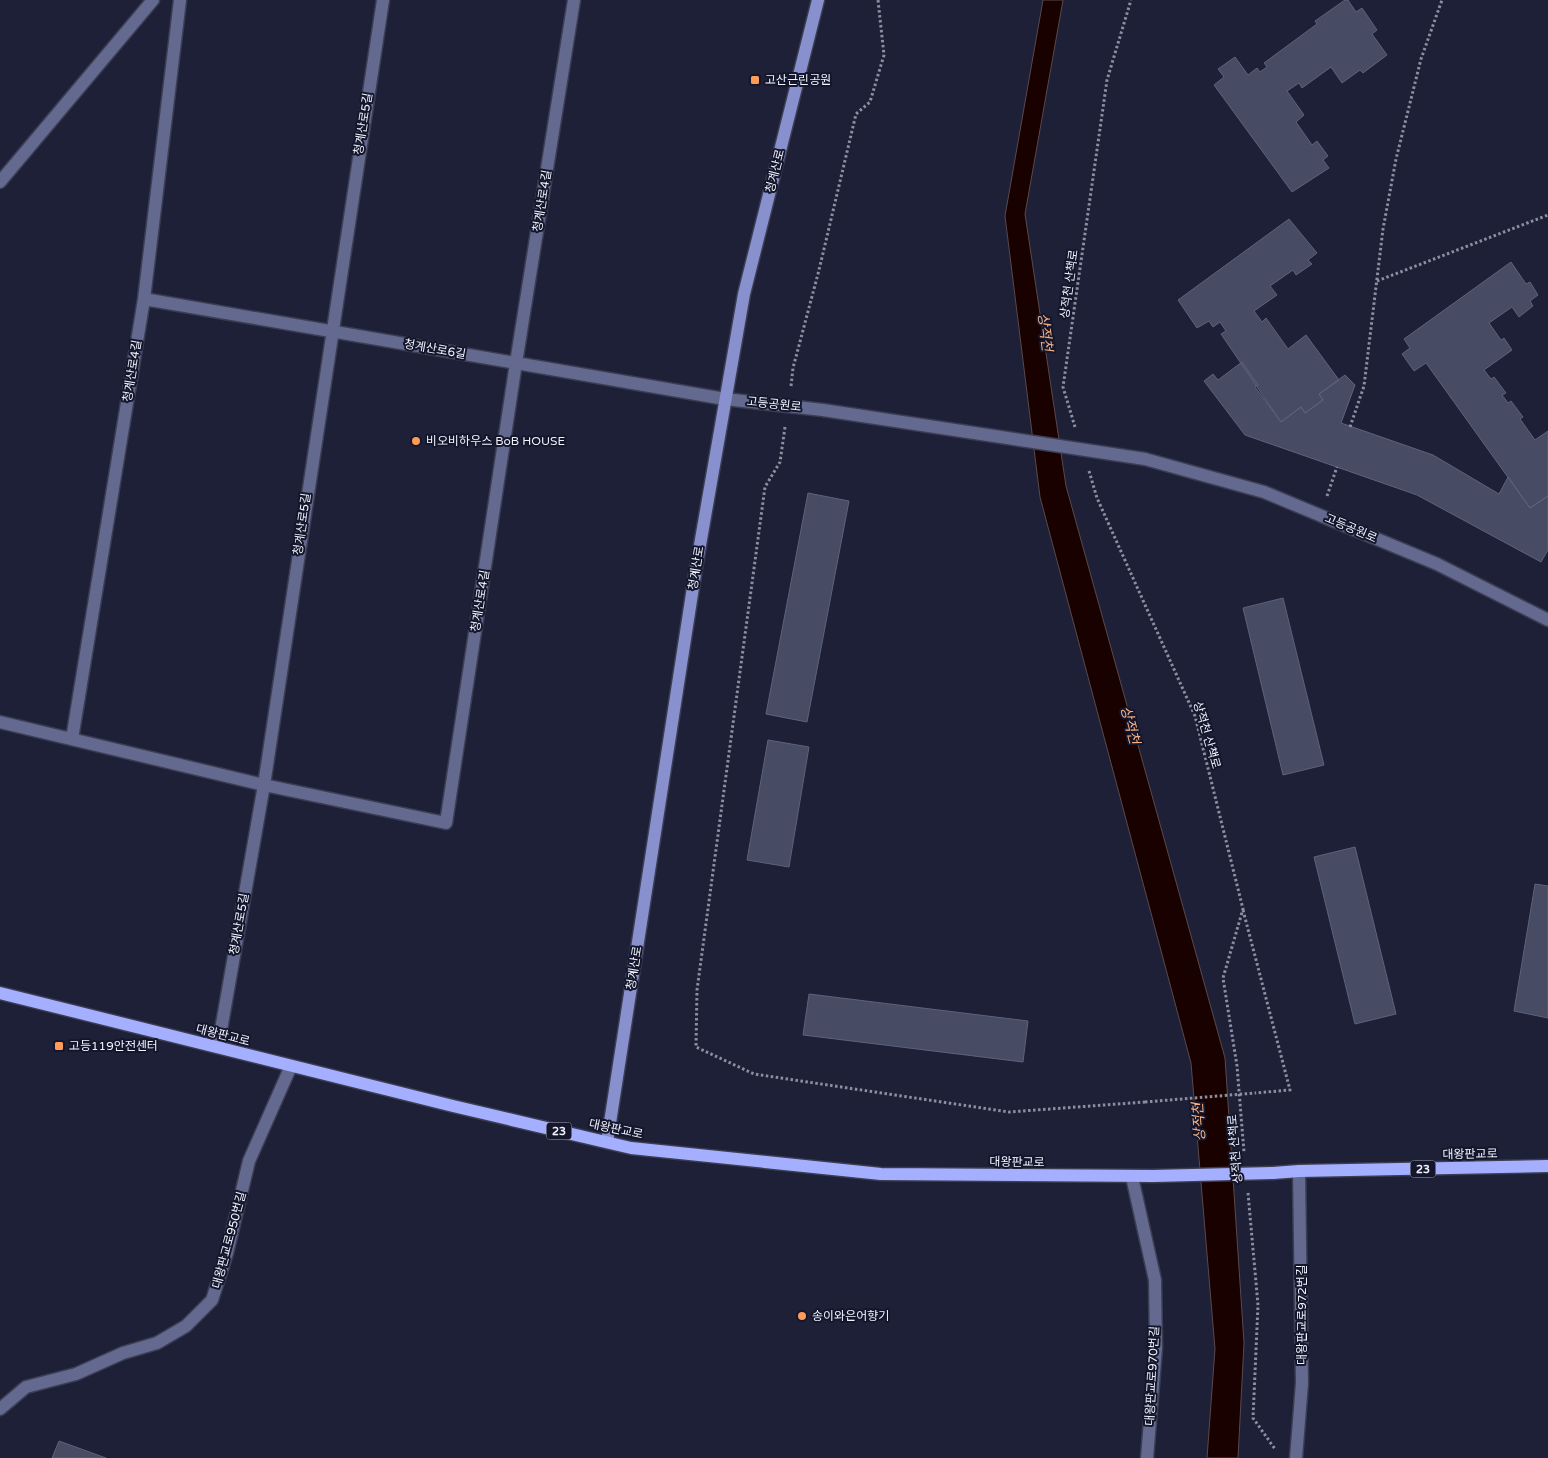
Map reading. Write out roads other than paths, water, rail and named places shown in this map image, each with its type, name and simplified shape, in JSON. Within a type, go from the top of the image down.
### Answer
[{"type":"main road","name":"청계산로","points":[[607,1142],[696,568],[744,294],[818,0]]},
{"type":"main road","name":"대왕판교로","points":[[0,993],[631,1148],[881,1174],[1132,1177],[1272,1174],[1299,1171],[1548,1166]]},
{"type":"street","points":[[0,182],[153,0]]},
{"type":"street","name":"청계산로4길","points":[[72,739],[144,299],[180,0]]},
{"type":"street","name":"청계산로5길","points":[[218,1048],[264,785],[331,332],[383,0]]},
{"type":"street","name":"청계산로4길","points":[[0,722],[264,785],[446,823],[516,363],[574,0]]},
{"type":"street","name":"청계산로6길","points":[[144,299],[725,399]]},
{"type":"street","name":"고등공원로","points":[[725,399],[823,410],[1145,459],[1264,492],[1437,564],[1548,620]]},
{"type":"street","name":"대왕판교로950번길","points":[[0,1409],[26,1388],[76,1374],[123,1353],[157,1343],[186,1326],[212,1300],[227,1253],[249,1161],[291,1066]]},
{"type":"street","name":"대왕판교로972번길","points":[[1296,1458],[1302,1383],[1299,1171]]},
{"type":"street","name":"대왕판교로970번길","points":[[1132,1177],[1155,1280],[1156,1348],[1146,1458]]},
{"type":"water","name":"상적천","points":[[1043,0],[1063,0],[1025,214],[1066,486],[1225,1058],[1244,1343],[1238,1458],[1207,1458],[1215,1349],[1191,1063],[1040,497],[1005,216]]},
{"type":"place","name":"고산근린공원","points":[[755,80]]},
{"type":"place","name":"비오비하우스 BoB HOUSE","points":[[416,441]]},
{"type":"place","name":"고등119안전센터","points":[[59,1046]]},
{"type":"place","name":"송이와은어향기","points":[[802,1316]]}]
